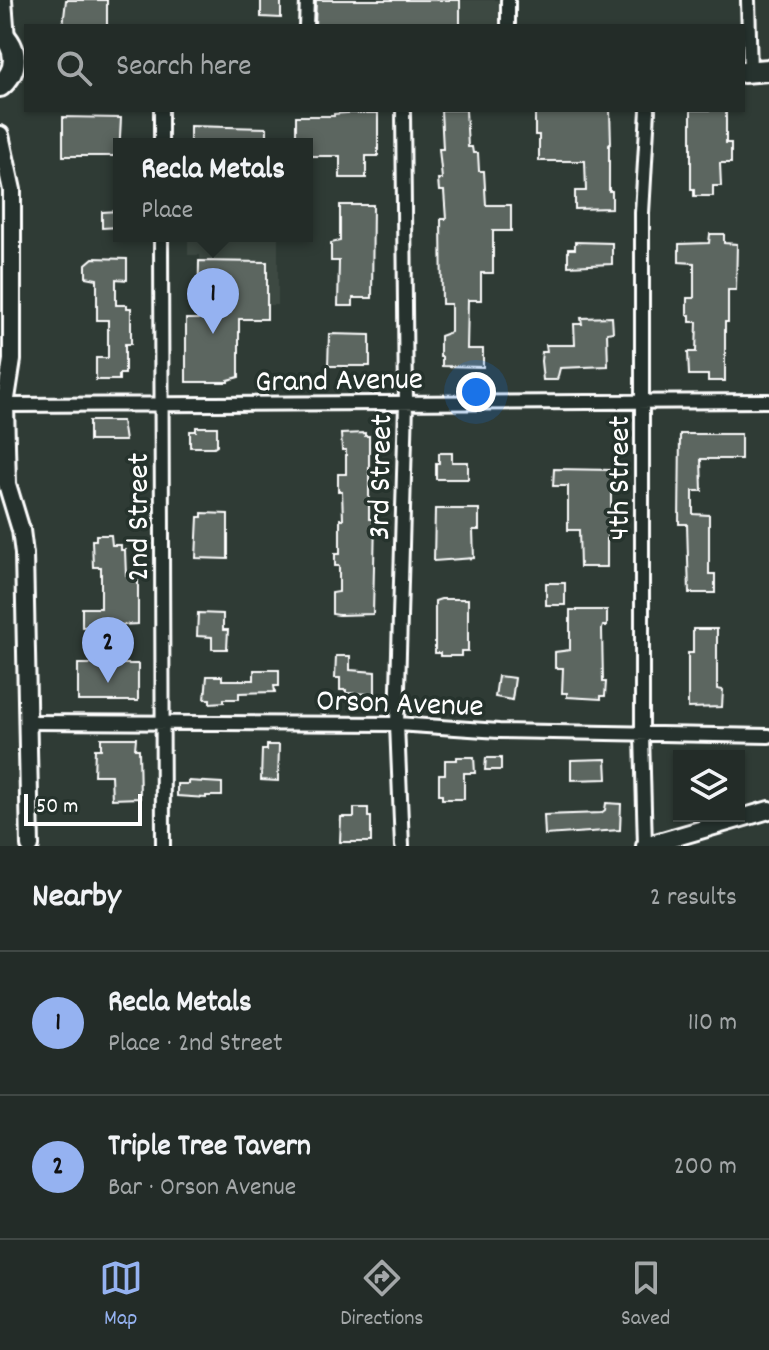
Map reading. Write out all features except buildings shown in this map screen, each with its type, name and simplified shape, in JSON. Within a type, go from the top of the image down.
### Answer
[{"type":"main road","points":[[2,87],[14,66],[12,44]]},
{"type":"main road","points":[[2,87],[24,83]]},
{"type":"street","points":[[5,0],[12,44]]},
{"type":"street","points":[[306,24],[307,0]]},
{"type":"street","points":[[508,0],[508,24]]},
{"type":"street","points":[[748,0],[754,71]]},
{"type":"street","points":[[161,112],[161,138]]},
{"type":"street","name":"3rd Street","points":[[402,846],[397,724],[406,403],[403,112]]},
{"type":"street","name":"4th Street","points":[[645,846],[642,735],[642,213],[648,112]]},
{"type":"street","points":[[0,135],[12,190],[12,360],[2,398],[7,484],[21,530],[24,554],[30,846]]},
{"type":"street","name":"2nd Street","points":[[161,242],[163,846]]},
{"type":"street","name":"Grand Avenue","points":[[2,398],[161,406],[769,401]]},
{"type":"street","name":"Orson Avenue","points":[[29,722],[397,724],[499,731],[769,736]]},
{"type":"street","points":[[645,846],[769,810]]},
{"type":"shaded area","points":[[312,0],[500,0],[500,24],[312,24]]},
{"type":"shaded area","points":[[188,242],[278,242],[278,305],[267,305],[267,262],[200,261],[200,255],[188,255]]},
{"type":"place","name":"Recla Metals","points":[[213,334]]},
{"type":"place","name":"Triple Tree Tavern","points":[[108,683]]}]
